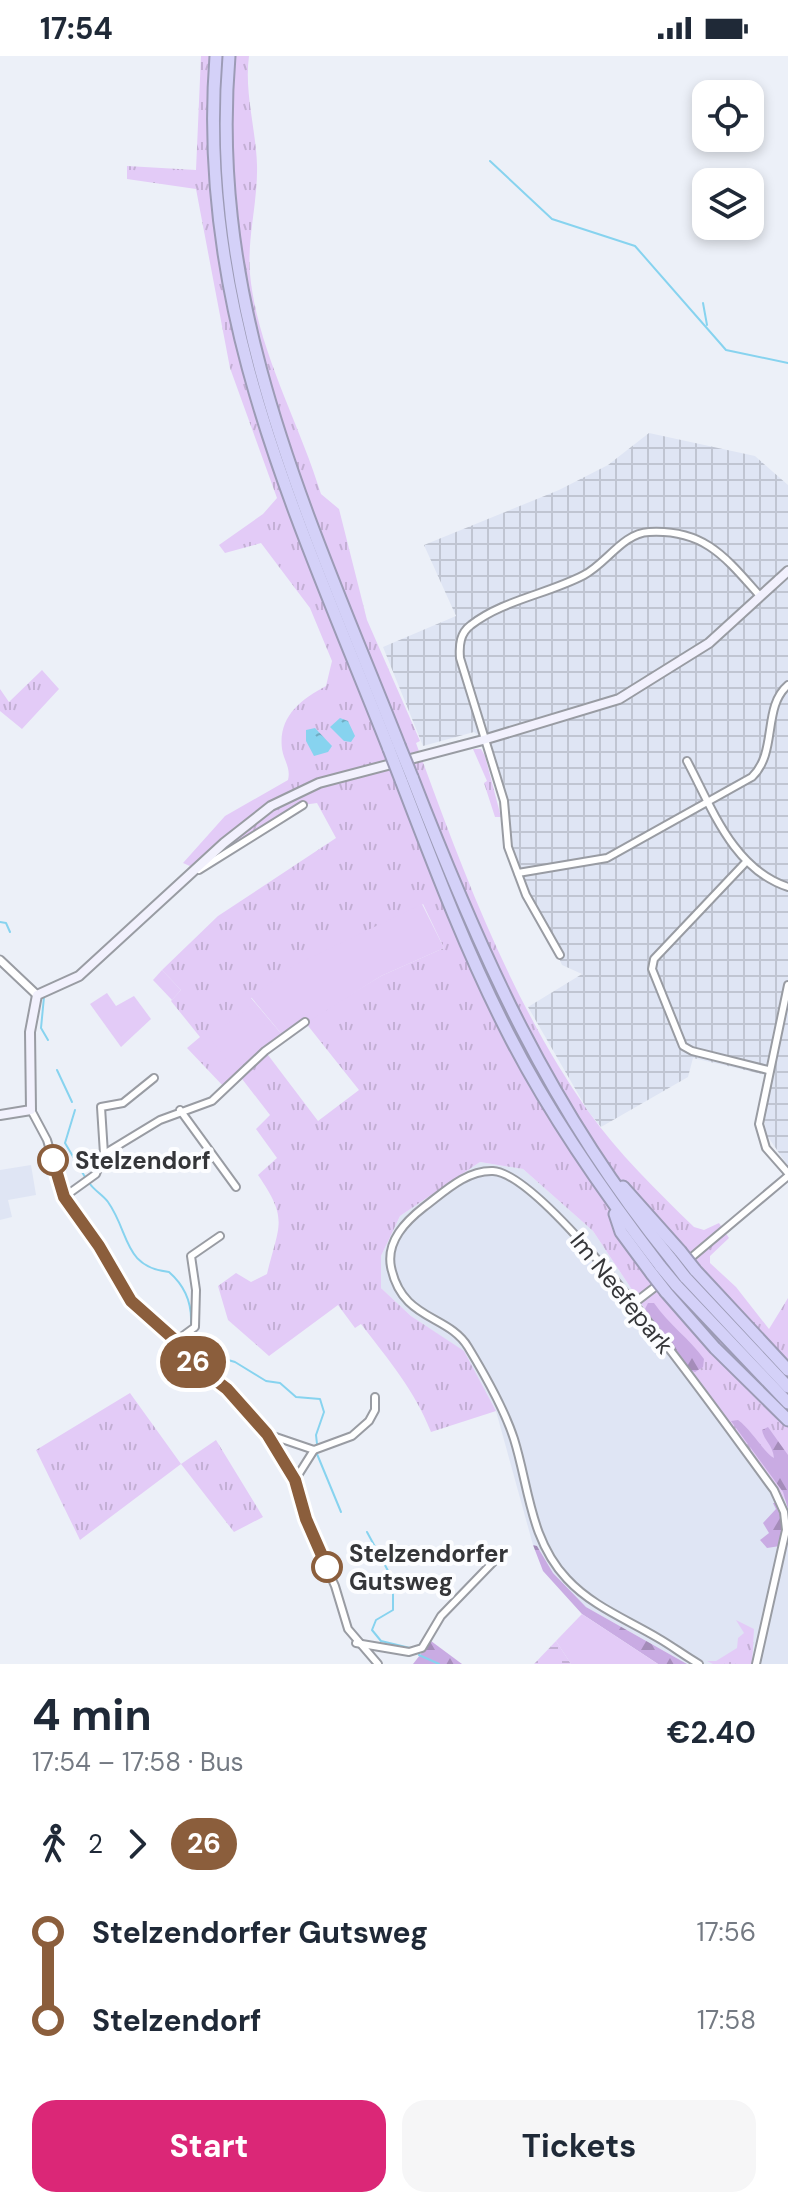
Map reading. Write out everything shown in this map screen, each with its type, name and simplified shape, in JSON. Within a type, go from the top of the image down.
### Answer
[{"type":"highway","points":[[216,56],[214,142],[227,282],[246,371],[407,779],[520,1031],[584,1141],[666,1263],[788,1420]]},
{"type":"highway","points":[[229,56],[225,137],[236,270],[257,364],[298,500]]},
{"type":"highway","points":[[407,779],[454,913],[508,1034],[545,1099],[609,1198],[788,1403]]},
{"type":"highway","points":[[681,1281],[788,1370]]},
{"type":"highway","points":[[681,1281],[788,1387]]},
{"type":"main road","points":[[0,1115],[31,1110],[30,1032],[37,995],[79,976],[199,870],[224,843],[271,806],[319,783],[590,710],[647,684],[709,643],[788,571]]},
{"type":"street","points":[[560,955],[532,908],[508,847],[498,778],[483,740],[460,658],[459,646],[465,632],[484,618],[582,576],[635,535],[654,532],[704,540],[760,596]]},
{"type":"street","points":[[518,873],[607,858],[752,777],[763,764],[777,699],[788,685]]},
{"type":"street","points":[[687,761],[746,862],[765,877],[788,887]]},
{"type":"street","points":[[199,870],[303,805]]},
{"type":"street","points":[[746,862],[654,959],[652,969],[683,1046],[768,1070]]},
{"type":"street","points":[[0,960],[37,995]]},
{"type":"street","points":[[633,1304],[788,1174],[761,1137],[760,1113],[788,985]]},
{"type":"street","points":[[104,1154],[180,1110],[212,1101],[265,1051],[305,1022]]},
{"type":"street","points":[[64,1197],[96,1174],[104,1154],[101,1107],[123,1103],[154,1078]]},
{"type":"street","points":[[31,1110],[47,1140],[64,1197],[99,1246],[131,1301],[176,1341],[197,1366],[234,1395],[267,1434],[295,1480],[306,1519],[356,1643],[378,1664]]},
{"type":"street","points":[[180,1110],[236,1187]]},
{"type":"street","name":"Im Neefepark","points":[[699,1664],[588,1599],[557,1567],[541,1542],[508,1422],[467,1345],[455,1332],[429,1320],[413,1307],[395,1280],[390,1258],[396,1238],[408,1219],[461,1180],[483,1172],[500,1173],[522,1184],[577,1233],[780,1501],[785,1539],[756,1664]]},
{"type":"street","points":[[176,1341],[195,1327],[196,1290],[191,1256],[220,1236]]},
{"type":"street","points":[[295,1480],[314,1450],[352,1436],[369,1421],[375,1410],[375,1397]]},
{"type":"street","points":[[267,1434],[314,1450]]},
{"type":"street","points":[[356,1643],[409,1652],[422,1648],[441,1616],[499,1556]]},
{"type":"shaded area","points":[[649,433],[755,456],[788,485],[788,1166],[766,1134],[764,1114],[771,1076],[693,1058],[688,1077],[601,1127],[588,1111],[528,1007],[582,974],[562,965],[515,859],[506,800],[491,744],[474,732],[423,746],[383,647],[456,616],[424,545],[559,490],[608,465]]},
{"type":"shaded area","points":[[480,1162],[523,1169],[593,1231],[684,1368],[788,1504],[788,1664],[687,1664],[586,1607],[553,1573],[537,1546],[533,1545],[496,1411],[464,1352],[411,1316],[381,1288],[381,1256],[400,1216]]},
{"type":"shaded area","points":[[31,1165],[36,1195],[8,1200],[12,1217],[0,1220],[0,1170]]},
{"type":"green space","points":[[201,56],[249,56],[248,83],[257,165],[249,260],[254,302],[270,358],[321,494],[339,509],[367,620],[420,741],[416,743],[490,933],[511,979],[560,1068],[612,1142],[694,1227],[704,1230],[719,1223],[729,1238],[710,1256],[710,1263],[736,1287],[769,1329],[788,1298],[788,1504],[684,1368],[593,1231],[523,1169],[480,1162],[400,1216],[381,1256],[381,1288],[411,1316],[464,1351],[496,1411],[431,1432],[409,1389],[391,1363],[361,1324],[355,1328],[338,1305],[269,1356],[228,1320],[218,1286],[236,1273],[251,1282],[267,1274],[278,1233],[278,1213],[258,1175],[277,1158],[256,1129],[270,1115],[239,1075],[225,1088],[187,1048],[200,1037],[171,1001],[181,990],[162,970],[218,916],[336,838],[317,803],[303,805],[199,870],[183,863],[225,816],[288,780],[282,749],[287,719],[308,697],[326,686],[332,661],[310,608],[261,543],[225,553],[219,545],[263,514],[277,498],[230,368],[196,189],[127,179],[127,166],[196,170]],"holes":[[[423,904],[444,948],[381,976],[305,1022],[359,1090],[318,1121],[265,1051],[284,1037],[251,998]]]},
{"type":"green space","points":[[42,670],[59,689],[22,729],[0,711],[0,689],[9,702]]},
{"type":"green space","points":[[473,749],[481,749],[485,756],[501,817],[495,817],[484,783],[487,781]]},
{"type":"green space","points":[[422,904],[444,948],[381,976],[284,1037],[251,997],[293,966]]},
{"type":"green space","points":[[162,970],[181,990],[172,1000],[153,980]]},
{"type":"green space","points":[[107,993],[116,1006],[134,996],[151,1019],[121,1047],[90,1004]]},
{"type":"green space","points":[[250,1006],[274,1037],[234,1069],[209,1038]]},
{"type":"green space","points":[[648,1303],[654,1303],[698,1351],[704,1359],[703,1367],[695,1372],[684,1368],[644,1311]]},
{"type":"green space","points":[[130,1393],[181,1464],[80,1540],[36,1450]]},
{"type":"green space","points":[[738,1420],[774,1458],[762,1430],[768,1427],[788,1455],[788,1509],[783,1492],[731,1421]]},
{"type":"green space","points":[[216,1440],[263,1517],[234,1532],[181,1464]]},
{"type":"green space","points":[[773,1503],[776,1503],[781,1519],[781,1540],[780,1546],[767,1548],[760,1540],[769,1533],[763,1523],[776,1509]]},
{"type":"green space","points":[[533,1545],[537,1546],[553,1573],[586,1607],[687,1664],[658,1664],[582,1614],[543,1571]]},
{"type":"green space","points":[[582,1614],[658,1664],[571,1664],[556,1641]]},
{"type":"green space","points":[[736,1620],[754,1629],[752,1664],[713,1664],[707,1661],[716,1661],[737,1648],[738,1638],[744,1633]]},
{"type":"green space","points":[[431,1641],[462,1664],[413,1664]]},
{"type":"green space","points":[[556,1641],[571,1664],[534,1664]]},
{"type":"water","points":[[340,718],[348,721],[355,736],[351,742],[344,741],[330,727]]},
{"type":"water","points":[[315,728],[332,746],[328,752],[314,756],[306,741],[306,730]]},
{"type":"waterway","points":[[490,161],[552,219],[635,246],[726,350],[788,363]]},
{"type":"waterway","points":[[703,303],[707,325]]},
{"type":"waterway","points":[[0,922],[6,923],[10,932]]},
{"type":"waterway","points":[[44,997],[41,1028],[48,1040]]},
{"type":"waterway","points":[[57,1070],[72,1102]]},
{"type":"waterway","points":[[75,1110],[65,1143],[85,1177]]},
{"type":"waterway","points":[[90,1184],[108,1202],[135,1256],[154,1269],[169,1272],[179,1283],[189,1301],[191,1323]]},
{"type":"waterway","points":[[196,1333],[211,1355],[235,1362],[266,1381],[280,1383],[296,1397],[320,1399],[324,1412],[316,1435],[317,1444]]},
{"type":"waterway","points":[[317,1454],[341,1512]]},
{"type":"waterway","points":[[367,1532],[393,1580],[393,1610],[376,1620],[372,1630],[381,1641],[410,1648]]},
{"type":"waterway","points":[[419,1655],[439,1664]]},
{"type":"bus line","name":"26","points":[[53,1160],[64,1197],[99,1246],[131,1301],[142,1314],[176,1341],[197,1366],[227,1389],[267,1434],[295,1480],[306,1519],[327,1567]]},
{"type":"place","name":"Stelzendorf","points":[[53,1160]]},
{"type":"place","name":"Stelzendorfer Gutsweg","points":[[327,1567]]}]
